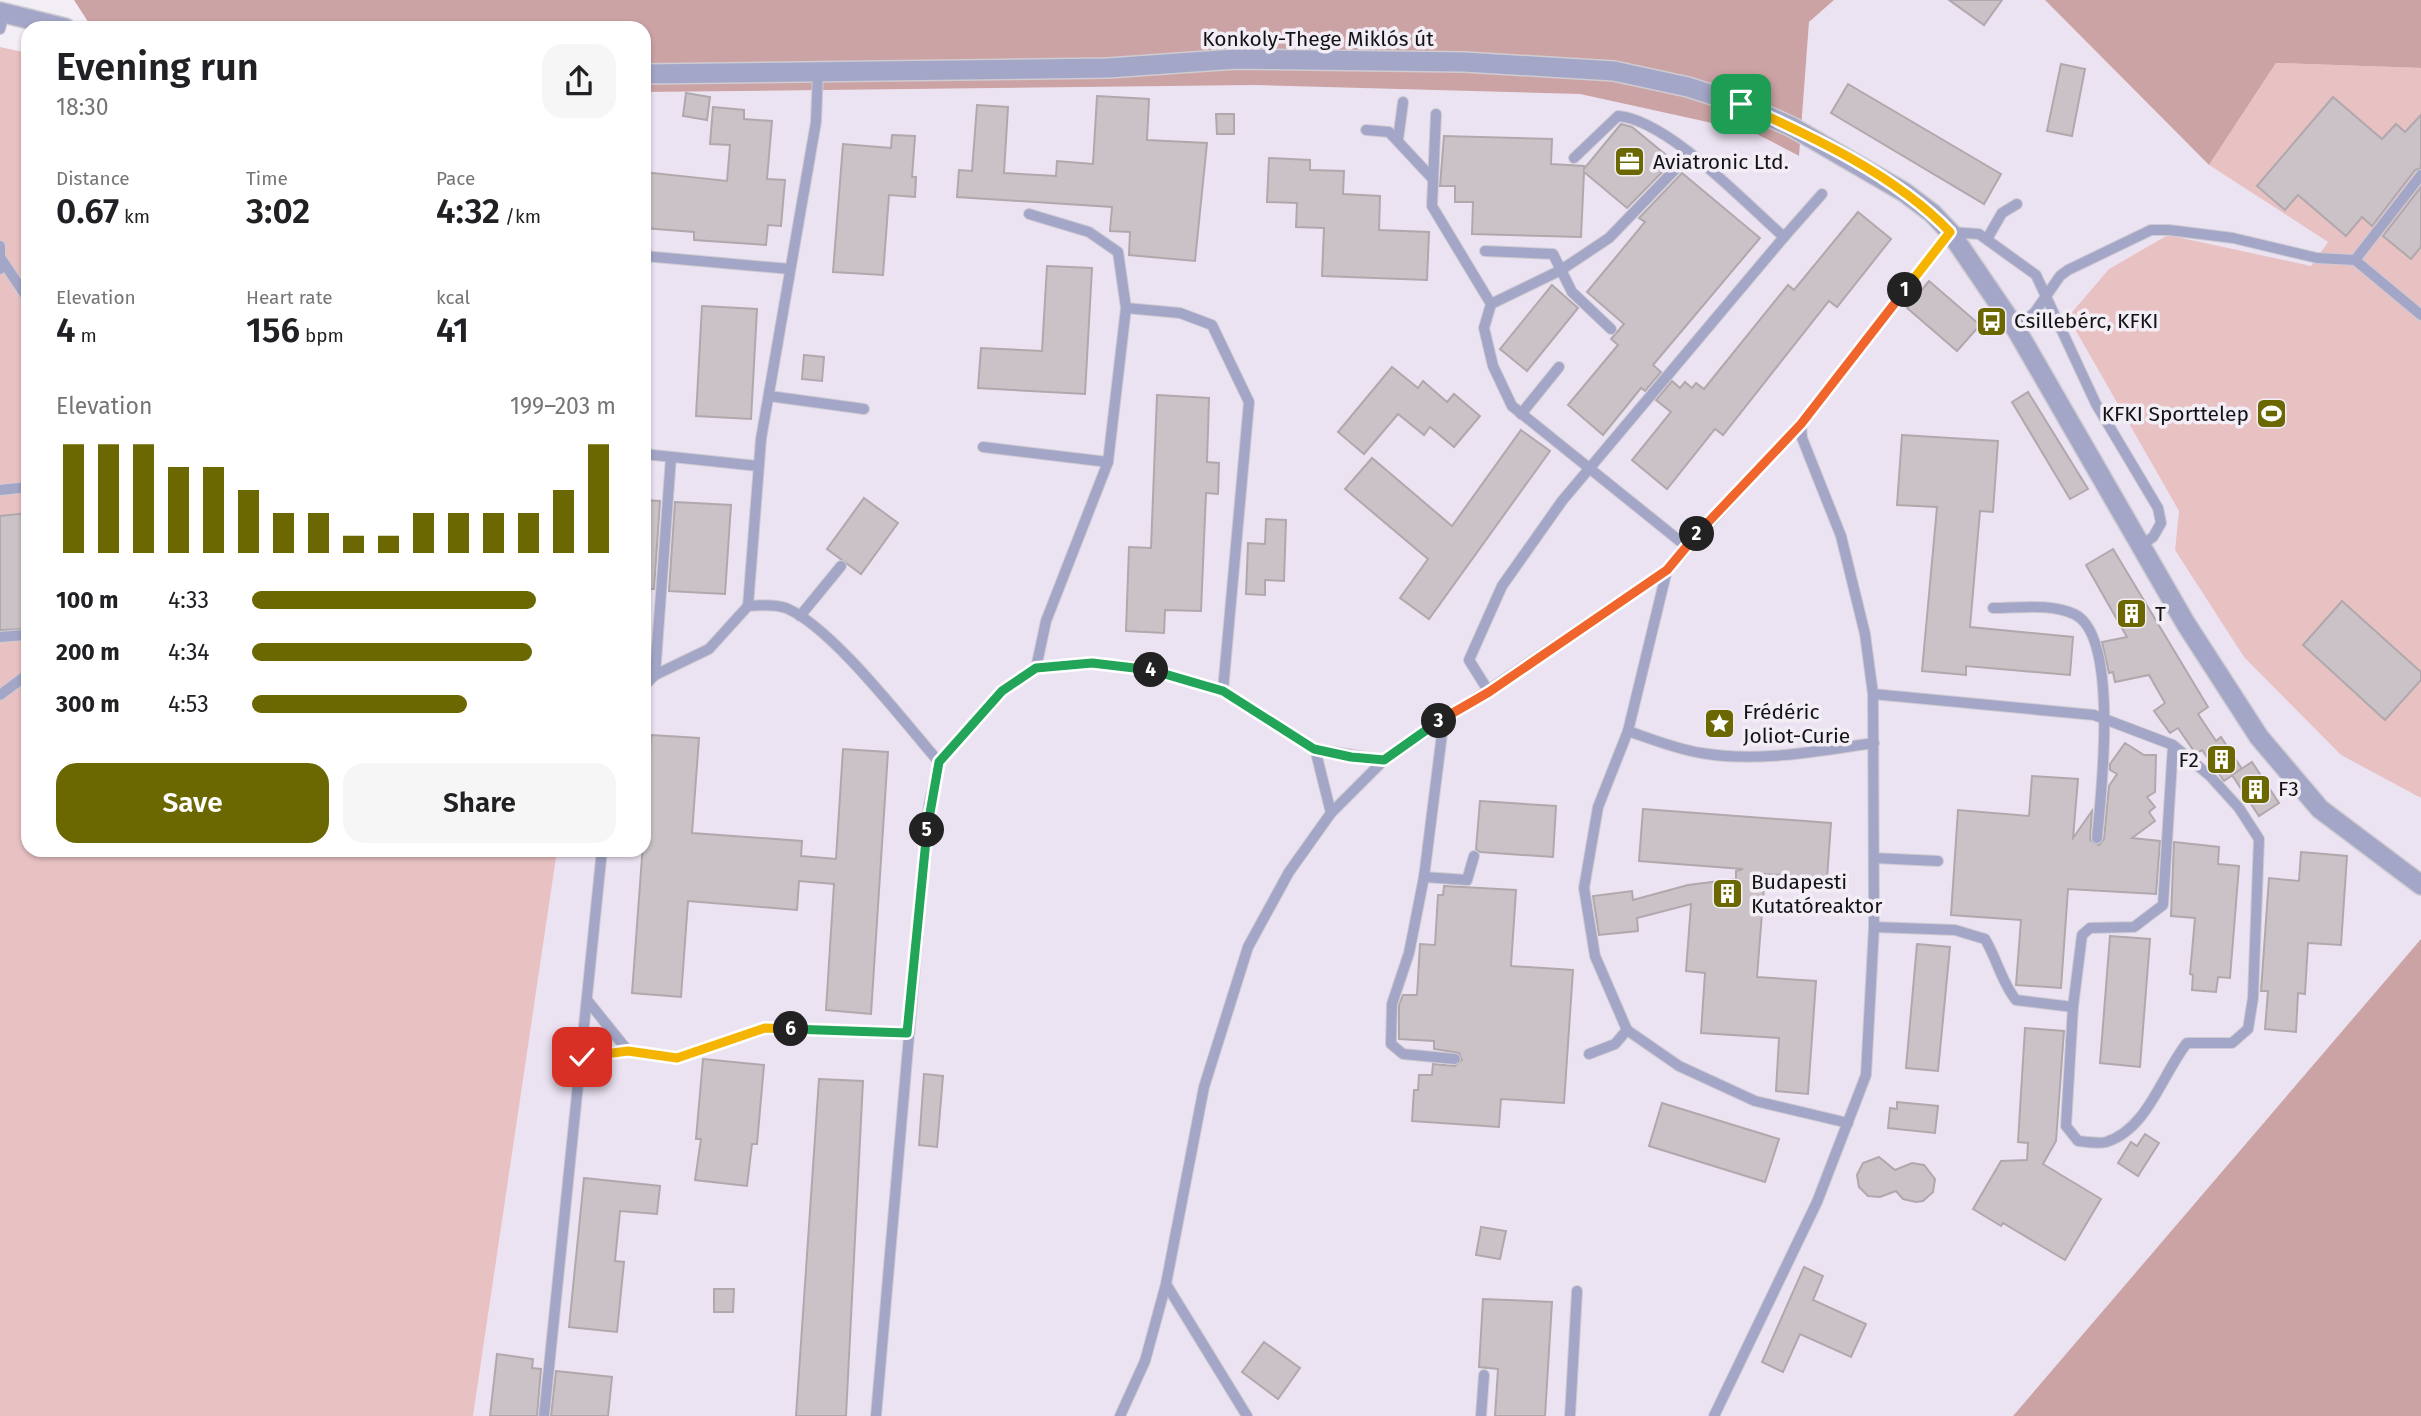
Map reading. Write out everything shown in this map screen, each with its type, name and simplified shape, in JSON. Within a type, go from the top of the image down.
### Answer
[{"type":"street","points":[[1,18],[21,21]]},
{"type":"street","name":"Konkoly-Thege Miklós út","points":[[651,74],[1108,68],[1236,60],[1464,62],[1614,71],[1688,88],[1741,104],[1792,127],[1904,192],[1932,213],[1950,232],[2016,329],[2186,624],[2259,737],[2320,809],[2421,885]]},
{"type":"lane","points":[[651,679],[709,649],[748,606],[758,466],[816,122],[818,71]]},
{"type":"lane","points":[[1398,141],[1403,102]]},
{"type":"lane","points":[[1436,114],[1432,206],[1491,304],[1484,328],[1493,366],[1512,406],[1589,471],[1686,546]]},
{"type":"lane","points":[[1574,158],[1618,116],[1635,118],[1690,154],[1784,237]]},
{"type":"lane","points":[[1366,130],[1389,132],[1432,178]]},
{"type":"lane","points":[[1491,304],[1561,270],[1609,238],[1690,154]]},
{"type":"lane","points":[[2354,260],[2421,175]]},
{"type":"lane","points":[[1489,692],[1469,660],[1502,586],[1562,501],[1822,194]]},
{"type":"lane","points":[[1987,239],[2002,213],[2017,204]]},
{"type":"lane","points":[[1029,214],[1090,232],[1118,252],[1126,308],[1108,462],[1045,621],[1036,668]]},
{"type":"lane","points":[[2016,329],[2047,298],[2060,276],[2068,270],[2151,230],[2233,238],[2317,258],[2354,260],[2421,315]]},
{"type":"lane","points":[[1120,1416],[1145,1361],[1166,1284],[1204,1087],[1248,947],[1289,872],[1331,813],[1384,760],[1667,570],[1686,546],[1801,424],[1950,232],[1979,234],[2036,275],[2096,404],[2158,508],[2161,523],[2153,537],[2142,545]]},
{"type":"lane","points":[[0,246],[1,264],[21,290]]},
{"type":"lane","points":[[1486,251],[1553,254],[1572,292],[1611,329]]},
{"type":"lane","points":[[651,257],[790,268]]},
{"type":"lane","points":[[1126,308],[1180,313],[1212,325],[1250,402],[1223,691]]},
{"type":"lane","points":[[1521,414],[1559,366]]},
{"type":"lane","points":[[769,396],[864,409]]},
{"type":"lane","points":[[1714,1416],[1817,1202],[1866,1075],[1874,927],[1873,694],[1865,634],[1841,536],[1802,438],[1801,424]]},
{"type":"lane","points":[[983,447],[1108,462]]},
{"type":"lane","points":[[651,455],[758,466]]},
{"type":"lane","points":[[655,676],[671,457]]},
{"type":"lane","points":[[0,489],[21,488]]},
{"type":"lane","points":[[800,616],[841,566]]},
{"type":"lane","points":[[1667,570],[1628,731],[1598,807],[1584,888],[1595,956],[1627,1030],[1679,1066],[1755,1101],[1848,1123]]},
{"type":"lane","points":[[748,606],[783,607],[800,616],[841,652],[939,762]]},
{"type":"lane","points":[[1993,608],[2057,609],[2077,614],[2092,634],[2106,719],[2097,838]]},
{"type":"lane","points":[[0,637],[21,635]]},
{"type":"lane","points":[[876,1416],[907,1033],[929,805],[939,762],[1002,691],[1036,668],[1092,663],[1140,667],[1223,691],[1314,749],[1384,760]]},
{"type":"lane","points":[[0,695],[21,679]]},
{"type":"lane","points":[[1873,694],[2089,714],[2106,719],[2173,745],[2210,776],[2239,808],[2259,839],[2253,998],[2248,1029],[2232,1043],[2187,1043],[2153,1099],[2128,1130],[2104,1142],[2078,1142],[2066,1126],[2073,1007],[2082,936],[2090,928],[2134,927],[2163,905],[2173,745]]},
{"type":"lane","points":[[1444,718],[1424,877],[1409,953],[1392,1004],[1390,1037],[1391,1044],[1403,1054],[1420,1058],[1455,1059]]},
{"type":"lane","points":[[1628,731],[1699,753],[1738,757],[1769,757],[1874,743]]},
{"type":"lane","points":[[1314,749],[1331,813]]},
{"type":"lane","points":[[1424,877],[1466,880],[1474,856]]},
{"type":"lane","points":[[544,1416],[601,857]]},
{"type":"lane","points":[[1874,858],[1938,861]]},
{"type":"lane","points":[[1874,927],[1955,930],[1985,939],[1999,964],[2007,989],[2016,1000],[2073,1007]]},
{"type":"lane","points":[[587,1000],[628,1051]]},
{"type":"lane","points":[[582,1057],[628,1051],[677,1058],[765,1028],[907,1033]]},
{"type":"lane","points":[[1590,1054],[1615,1044],[1627,1030]]},
{"type":"lane","points":[[1166,1284],[1248,1416]]},
{"type":"lane","points":[[1570,1416],[1577,1291]]},
{"type":"lane","points":[[1481,1416],[1484,1375]]},
{"type":"shaded area","points":[[74,0],[1834,0],[1809,22],[1799,156],[1753,132],[1580,94],[1255,85],[651,92],[651,21],[88,21]]},
{"type":"shaded area","points":[[1834,0],[2045,0],[2209,165],[2328,242],[2311,266],[2299,264],[2068,317],[2179,511],[2175,550],[2341,755],[2421,798],[2421,939],[2013,1416],[473,1416],[556,857],[651,857],[651,92],[1255,85],[1580,94],[1753,132],[1798,156],[1809,22]]},
{"type":"shaded area","points":[[2045,0],[2421,0],[2421,68],[2276,63],[2209,165]]},
{"type":"shaded area","points":[[0,47],[21,52],[21,857],[556,857],[473,1416],[0,1416]]},
{"type":"shaded area","name":"KFKI Sporttelep","points":[[2276,63],[2421,68],[2421,798],[2341,755],[2244,657],[2175,550],[2179,511],[2068,317],[2109,269],[2168,235],[2311,266],[2328,242],[2209,165]]},
{"type":"shaded area","points":[[2421,939],[2421,1416],[2013,1416]]},
{"type":"building","points":[[1949,0],[2002,0],[1984,25]]},
{"type":"building","points":[[2061,64],[2085,69],[2072,136],[2047,131]]},
{"type":"building","points":[[1848,84],[2001,174],[1984,204],[1831,113]]},
{"type":"building","points":[[686,93],[710,97],[707,120],[683,116]]},
{"type":"building","points":[[1097,96],[1149,99],[1147,140],[1207,143],[1195,261],[1129,255],[1130,232],[1110,231],[1112,207],[957,197],[959,170],[972,171],[977,105],[1008,107],[1004,173],[1056,176],[1057,161],[1093,164]]},
{"type":"building","points":[[2333,97],[2382,139],[2396,124],[2405,132],[2421,115],[2421,168],[2415,170],[2372,226],[2362,217],[2346,236],[2298,195],[2285,210],[2257,186]]},
{"type":"building","points":[[713,107],[744,110],[744,119],[772,121],[767,179],[785,180],[781,226],[768,225],[766,245],[694,240],[694,232],[651,229],[651,173],[727,181],[730,145],[710,144]]},
{"type":"building","points":[[1216,114],[1234,114],[1234,134],[1217,134]]},
{"type":"building","points":[[1621,124],[1632,127],[1666,155],[1663,157],[1671,163],[1627,208],[1584,172],[1581,237],[1472,234],[1473,202],[1455,202],[1455,186],[1440,186],[1444,136],[1552,139],[1551,164],[1584,166],[1584,169]]},
{"type":"building","points":[[892,135],[915,136],[912,177],[916,177],[915,197],[889,195],[883,275],[833,272],[843,144],[891,148]]},
{"type":"building","points":[[1269,158],[1310,160],[1310,170],[1344,171],[1343,194],[1380,196],[1379,230],[1429,232],[1427,280],[1322,276],[1324,228],[1296,227],[1297,203],[1267,202]]},
{"type":"building","points":[[1682,173],[1760,238],[1653,365],[1661,372],[1645,391],[1641,388],[1603,435],[1568,405],[1618,345],[1611,339],[1624,324],[1587,292],[1645,222],[1639,218]]},
{"type":"building","points":[[2421,187],[2421,247],[2411,259],[2383,236]]},
{"type":"building","points":[[1858,212],[1891,239],[1837,307],[1829,301],[1723,435],[1715,429],[1667,489],[1632,460],[1671,412],[1656,400],[1672,381],[1680,388],[1685,382],[1692,388],[1696,383],[1704,389],[1788,285],[1794,290]]},
{"type":"building","points":[[1047,266],[1092,268],[1085,394],[978,388],[981,348],[1042,351]]},
{"type":"building","points":[[1929,281],[1980,325],[1957,351],[1907,308]]},
{"type":"building","points":[[1552,285],[1578,308],[1527,371],[1500,349]]},
{"type":"building","points":[[702,306],[757,309],[751,419],[696,416]]},
{"type":"building","points":[[804,355],[824,357],[822,381],[802,379]]},
{"type":"building","points":[[1392,367],[1418,388],[1423,381],[1447,402],[1454,394],[1480,416],[1454,447],[1430,427],[1424,435],[1398,414],[1364,454],[1338,432]]},
{"type":"building","points":[[2028,392],[2088,489],[2070,499],[2012,402]]},
{"type":"building","points":[[1157,395],[1209,398],[1207,462],[1219,463],[1218,494],[1206,493],[1201,611],[1165,610],[1164,633],[1126,631],[1129,547],[1151,548]]},
{"type":"building","points":[[1521,430],[1550,451],[1429,619],[1400,598],[1428,559],[1345,489],[1372,458],[1452,526]]},
{"type":"building","points":[[1902,435],[1998,441],[1993,512],[1980,511],[1970,627],[2073,637],[2070,675],[1966,666],[1966,675],[1922,671],[1937,507],[1897,505]]},
{"type":"building","points":[[864,498],[898,523],[861,574],[827,549]]},
{"type":"building","points":[[651,500],[660,501],[654,589],[651,589]]},
{"type":"building","points":[[675,502],[731,505],[725,594],[669,591]]},
{"type":"building","points":[[21,514],[21,629],[0,630],[0,516]]},
{"type":"building","points":[[1266,519],[1286,520],[1284,581],[1265,580],[1265,595],[1246,594],[1248,543],[1265,544]]},
{"type":"building","points":[[2113,549],[2208,707],[2198,714],[2216,741],[2221,737],[2242,769],[2224,781],[2202,750],[2196,754],[2178,728],[2170,733],[2154,711],[2165,703],[2149,675],[2115,682],[2113,672],[2109,673],[2102,642],[2127,637],[2086,565]]},
{"type":"building","points":[[2342,601],[2421,672],[2421,680],[2385,720],[2303,645]]},
{"type":"building","points":[[651,735],[699,738],[692,833],[802,841],[801,856],[836,859],[843,749],[888,752],[871,1014],[826,1010],[834,884],[799,881],[797,910],[688,901],[681,997],[632,993],[642,857],[651,857]]},
{"type":"building","points":[[2125,743],[2144,755],[2156,755],[2155,792],[2147,797],[2155,807],[2149,812],[2155,821],[2132,838],[2160,841],[2156,894],[2068,889],[2061,988],[2016,985],[2021,920],[1951,915],[1958,810],[2029,816],[2032,776],[2078,779],[2073,838],[2092,811],[2090,840],[2099,845],[2104,839],[2109,786],[2117,774],[2110,770],[2110,764]]},
{"type":"building","name":"F3","points":[[2252,762],[2279,803],[2259,816],[2232,775]]},
{"type":"building","points":[[1480,801],[1556,806],[1553,857],[1480,852],[1476,849]]},
{"type":"building","points":[[1643,809],[1831,823],[1827,878],[1765,874],[1757,977],[1816,981],[1808,1094],[1776,1091],[1779,1038],[1701,1033],[1705,973],[1686,971],[1691,904],[1637,918],[1638,931],[1599,935],[1593,896],[1632,891],[1633,900],[1688,885],[1736,879],[1736,871],[1743,869],[1639,861]]},
{"type":"building","points":[[2174,842],[2219,847],[2218,864],[2239,866],[2230,978],[2218,977],[2216,992],[2192,990],[2193,975],[2190,974],[2195,918],[2171,916]]},
{"type":"building","points":[[2301,852],[2347,856],[2341,945],[2308,943],[2305,994],[2298,993],[2296,1032],[2265,1029],[2268,991],[2261,991],[2269,878],[2299,881]]},
{"type":"building","points":[[1444,886],[1516,890],[1511,966],[1573,970],[1564,1103],[1501,1099],[1499,1127],[1412,1121],[1414,1090],[1418,1090],[1419,1075],[1432,1075],[1433,1064],[1455,1066],[1462,1060],[1459,1053],[1434,1049],[1434,1041],[1399,1039],[1399,1005],[1403,995],[1417,995],[1420,944],[1435,945],[1438,895],[1443,895]]},
{"type":"building","points":[[2110,936],[2150,939],[2140,1067],[2100,1063]]},
{"type":"building","points":[[1917,944],[1950,947],[1938,1071],[1906,1068]]},
{"type":"building","points":[[2025,1028],[2064,1031],[2056,1141],[2043,1164],[2101,1199],[2065,1260],[2003,1223],[2001,1226],[1973,1209],[2001,1161],[2027,1160],[2028,1143],[2018,1142]]},
{"type":"building","points":[[703,1059],[764,1065],[757,1144],[752,1144],[747,1186],[695,1180],[701,1139],[696,1139]]},
{"type":"building","points":[[924,1074],[943,1076],[937,1147],[919,1145]]},
{"type":"building","points":[[819,1079],[863,1081],[846,1416],[796,1416]]},
{"type":"building","points":[[1897,1102],[1938,1106],[1935,1133],[1888,1128],[1890,1108],[1897,1109]]},
{"type":"building","points":[[1662,1103],[1779,1139],[1765,1182],[1649,1146]]},
{"type":"building","points":[[2145,1134],[2159,1143],[2138,1176],[2118,1163],[2131,1142],[2137,1146]]},
{"type":"building","points":[[1879,1157],[1895,1170],[1912,1163],[1924,1165],[1935,1179],[1933,1192],[1923,1201],[1916,1202],[1903,1199],[1896,1191],[1880,1197],[1868,1196],[1859,1187],[1857,1175],[1863,1163]]},
{"type":"building","points":[[584,1178],[660,1186],[657,1214],[620,1211],[615,1261],[624,1262],[617,1332],[569,1327]]},
{"type":"building","points":[[1481,1227],[1506,1231],[1500,1259],[1476,1255]]},
{"type":"building","points":[[1804,1267],[1823,1276],[1813,1300],[1866,1324],[1851,1357],[1800,1334],[1783,1372],[1762,1362]]},
{"type":"building","points":[[714,1289],[734,1289],[733,1312],[714,1312]]},
{"type":"building","points":[[1483,1299],[1552,1302],[1545,1416],[1495,1416],[1498,1369],[1479,1367]]},
{"type":"building","points":[[1264,1342],[1300,1368],[1278,1399],[1242,1372]]},
{"type":"building","points":[[497,1354],[533,1359],[532,1368],[541,1369],[537,1416],[490,1416]]},
{"type":"building","points":[[556,1371],[612,1377],[608,1416],[551,1416]]},
{"type":"place","name":"Aviatronic Ltd.","points":[[1630,162]]},
{"type":"place","name":"Csillebérc, KFKI","points":[[1991,321]]},
{"type":"place","name":"KFKI Sporttelep","points":[[2272,414]]},
{"type":"place","name":"T","points":[[2132,614]]},
{"type":"place","name":"Frédéric Joliot-Curie","points":[[1720,724]]},
{"type":"place","name":"F2","points":[[2222,760]]},
{"type":"place","name":"F3","points":[[2255,789]]},
{"type":"place","name":"Budapesti Kutatóreaktor","points":[[1728,894]]},
{"type":"route","points":[[582,1057],[628,1051],[677,1058],[765,1028],[907,1033],[929,805],[939,762],[1002,691],[1036,668],[1092,663],[1140,667],[1223,691],[1314,749],[1351,757],[1384,760],[1667,570],[1686,546],[1801,424],[1950,232],[1932,213],[1904,192],[1792,127],[1741,104]]}]
